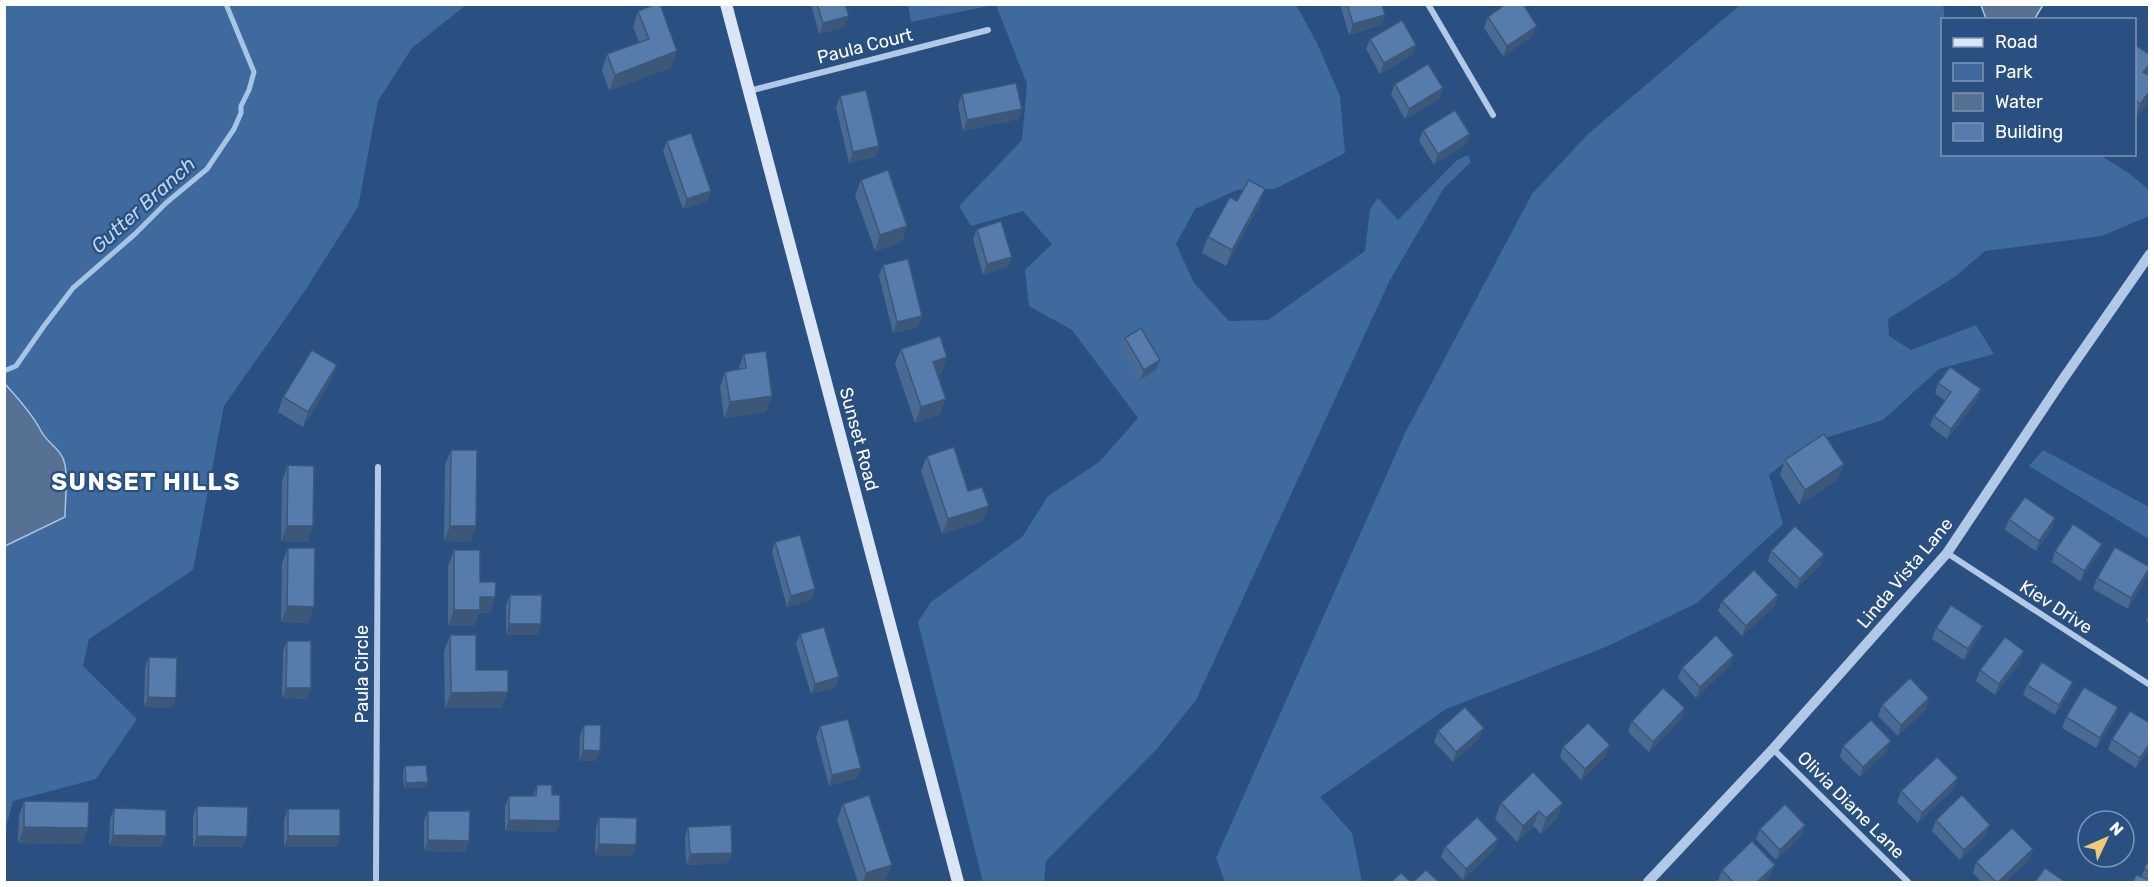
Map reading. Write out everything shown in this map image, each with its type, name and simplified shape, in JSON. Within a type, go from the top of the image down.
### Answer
[{"type":"main road","name":"Sunset Road","points":[[726,4],[958,882]]},
{"type":"street","points":[[1428,4],[1493,115]]},
{"type":"street","name":"Paula Court","points":[[749,91],[988,30]]},
{"type":"street","name":"Linda Vista Lane","points":[[1648,882],[1773,749],[1947,553],[2150,254]]},
{"type":"street","name":"Paula Circle","points":[[376,882],[378,467]]},
{"type":"street","name":"Kiev Drive","points":[[1947,553],[2150,685]]},
{"type":"street","name":"Olivia Diane Lane","points":[[1773,749],[1908,882]]},
{"type":"green space","points":[[908,4],[993,4],[993,5],[911,22]]},
{"type":"green space","points":[[5,5],[466,5],[412,48],[378,101],[358,207],[306,289],[224,406],[193,570],[89,639],[83,666],[137,719],[96,779],[13,801],[5,831]]},
{"type":"green space","points":[[996,5],[1296,5],[1317,43],[1340,96],[1345,153],[1275,189],[1237,190],[1195,209],[1176,244],[1194,283],[1229,321],[1268,320],[1365,251],[1370,209],[1378,198],[1398,220],[1457,160],[1468,155],[1471,162],[1444,188],[1390,280],[1196,700],[1156,750],[1046,861],[1044,882],[983,882],[918,622],[931,602],[1022,537],[1048,496],[1099,462],[1138,418],[1072,330],[1029,306],[1025,270],[1052,244],[1023,211],[971,226],[959,206],[1022,140],[1027,84]]},
{"type":"green space","points":[[1740,5],[1943,5],[1945,18],[1941,18],[1941,156],[2102,156],[2130,174],[2149,190],[2149,216],[2102,236],[1985,251],[1956,276],[1888,319],[1889,336],[1911,350],[1976,325],[1994,354],[1939,369],[1883,420],[1809,443],[1769,475],[1783,524],[1697,603],[1608,646],[1446,709],[1320,797],[1352,833],[1362,882],[1225,882],[1216,858],[1405,433],[1532,194],[1588,134]]},
{"type":"green space","points":[[2043,450],[2149,507],[2149,539],[2029,466]]},
{"type":"water","points":[[1981,5],[2043,5],[2035,18],[1986,18]]},
{"type":"water","points":[[5,384],[20,400],[61,455],[65,465],[66,484],[65,517],[5,546]]},
{"type":"building","points":[[660,4],[677,51],[615,75],[607,54],[649,39],[638,11]]},
{"type":"building","points":[[817,4],[845,4],[849,16],[823,23]]},
{"type":"building","points":[[1347,4],[1382,4],[1385,15],[1353,24]]},
{"type":"building","points":[[1506,4],[1523,4],[1537,26],[1507,46],[1488,17]]},
{"type":"building","points":[[1402,20],[1416,45],[1384,63],[1370,39]]},
{"type":"building","points":[[2136,45],[2150,55],[2150,64],[2143,72],[2150,76],[2150,91],[2140,104],[2136,101]]},
{"type":"building","points":[[1428,64],[1443,88],[1409,109],[1395,84]]},
{"type":"building","points":[[1016,83],[1022,109],[967,120],[962,94]]},
{"type":"building","points":[[866,90],[879,146],[853,152],[840,96]]},
{"type":"building","points":[[1455,110],[1470,134],[1438,154],[1423,130]]},
{"type":"building","points":[[691,133],[711,191],[687,199],[667,141]]},
{"type":"building","points":[[888,170],[907,226],[880,235],[861,180]]},
{"type":"building","points":[[1249,180],[1265,189],[1232,250],[1208,237],[1230,197],[1237,201]]},
{"type":"building","points":[[1001,221],[1012,257],[987,264],[977,229]]},
{"type":"building","points":[[908,259],[922,316],[897,322],[883,265]]},
{"type":"building","points":[[1141,328],[1160,360],[1144,370],[1125,338]]},
{"type":"building","points":[[940,336],[947,357],[933,362],[946,399],[921,407],[901,349]]},
{"type":"building","points":[[312,350],[337,365],[308,412],[283,397]]},
{"type":"building","points":[[766,351],[772,396],[730,402],[725,372],[746,368],[744,354]]},
{"type":"building","points":[[1950,367],[1981,389],[1951,429],[1934,416],[1951,392],[1938,383]]},
{"type":"building","points":[[1824,434],[1844,464],[1805,490],[1785,460]]},
{"type":"building","points":[[954,447],[968,491],[982,487],[989,506],[948,519],[927,456]]},
{"type":"building","points":[[451,450],[477,450],[476,526],[450,526]]},
{"type":"building","points":[[288,465],[314,466],[313,526],[287,526]]},
{"type":"building","points":[[2025,497],[2055,518],[2039,541],[2009,519]]},
{"type":"building","points":[[2073,524],[2102,544],[2084,571],[2055,551]]},
{"type":"building","points":[[1795,526],[1824,554],[1800,579],[1771,551]]},
{"type":"building","points":[[800,535],[815,589],[791,596],[775,542]]},
{"type":"building","points":[[2115,547],[2150,567],[2131,598],[2097,578]]},
{"type":"building","points":[[288,548],[315,548],[314,607],[287,606]]},
{"type":"building","points":[[454,550],[480,550],[480,582],[496,582],[495,597],[480,597],[480,610],[454,610]]},
{"type":"building","points":[[1754,570],[1778,595],[1746,626],[1722,601]]},
{"type":"building","points":[[510,595],[542,595],[541,624],[509,624]]},
{"type":"building","points":[[1951,605],[1983,626],[1968,649],[1936,628]]},
{"type":"building","points":[[824,627],[839,677],[815,684],[800,634]]},
{"type":"building","points":[[450,635],[476,635],[476,670],[508,670],[508,692],[451,693]]},
{"type":"building","points":[[1716,635],[1734,655],[1700,687],[1682,668]]},
{"type":"building","points":[[2005,637],[2024,651],[1999,684],[1980,670]]},
{"type":"building","points":[[287,641],[311,641],[311,688],[286,688]]},
{"type":"building","points":[[149,657],[177,658],[176,698],[148,697]]},
{"type":"building","points":[[2042,662],[2073,682],[2059,705],[2027,685]]},
{"type":"building","points":[[1910,678],[1929,698],[1901,725],[1882,705]]},
{"type":"building","points":[[2084,687],[2118,707],[2100,738],[2066,717]]},
{"type":"building","points":[[1663,688],[1685,708],[1653,742],[1632,721]]},
{"type":"building","points":[[1465,707],[1484,728],[1456,752],[1438,731]]},
{"type":"building","points":[[2130,711],[2150,723],[2150,743],[2140,758],[2112,739]]},
{"type":"building","points":[[848,719],[861,768],[832,775],[820,726]]},
{"type":"building","points":[[1871,720],[1891,741],[1863,767],[1843,746]]},
{"type":"building","points":[[1588,723],[1610,745],[1585,769],[1563,747]]},
{"type":"building","points":[[584,725],[601,725],[600,751],[583,750]]},
{"type":"building","points":[[1937,757],[1958,778],[1922,813],[1901,791]]},
{"type":"building","points":[[426,765],[428,782],[406,783],[405,766]]},
{"type":"building","points":[[1533,772],[1563,803],[1546,818],[1539,811],[1523,826],[1501,803]]},
{"type":"building","points":[[537,785],[552,785],[552,795],[560,795],[560,821],[509,820],[509,796],[536,796]]},
{"type":"building","points":[[869,795],[892,865],[866,873],[843,804]]},
{"type":"building","points":[[1962,795],[1990,825],[1964,850],[1936,820]]},
{"type":"building","points":[[24,801],[89,802],[88,828],[24,827]]},
{"type":"building","points":[[1785,804],[1805,825],[1780,850],[1760,829]]},
{"type":"building","points":[[197,806],[248,807],[247,837],[197,836]]},
{"type":"building","points":[[114,808],[166,810],[166,836],[113,835]]},
{"type":"building","points":[[288,809],[340,809],[340,836],[288,836]]},
{"type":"building","points":[[428,811],[470,811],[469,841],[428,840]]},
{"type":"building","points":[[599,817],[637,818],[636,845],[599,844]]},
{"type":"building","points":[[1477,817],[1498,839],[1466,869],[1445,847]]},
{"type":"building","points":[[731,825],[732,853],[690,854],[688,827]]},
{"type":"building","points":[[2012,828],[2033,849],[1996,882],[1976,862]]},
{"type":"building","points":[[1752,841],[1775,865],[1757,882],[1733,882],[1722,870]]},
{"type":"building","points":[[2150,857],[2150,872],[2144,869]]},
{"type":"building","points":[[2045,868],[2065,882],[2035,882]]},
{"type":"building","points":[[1426,870],[1439,882],[1413,882]]},
{"type":"building","points":[[1401,873],[1411,882],[1391,882]]},
{"type":"building","points":[[2136,875],[2150,880],[2150,882],[2133,882]]},
{"type":"waterway","name":"Gutter Branch","points":[[4,371],[16,366],[73,288],[135,234],[166,203],[207,169],[234,129],[254,72],[226,4]]},
{"type":"district","name":"SUNSET HILLS","points":[[146,482]]}]
